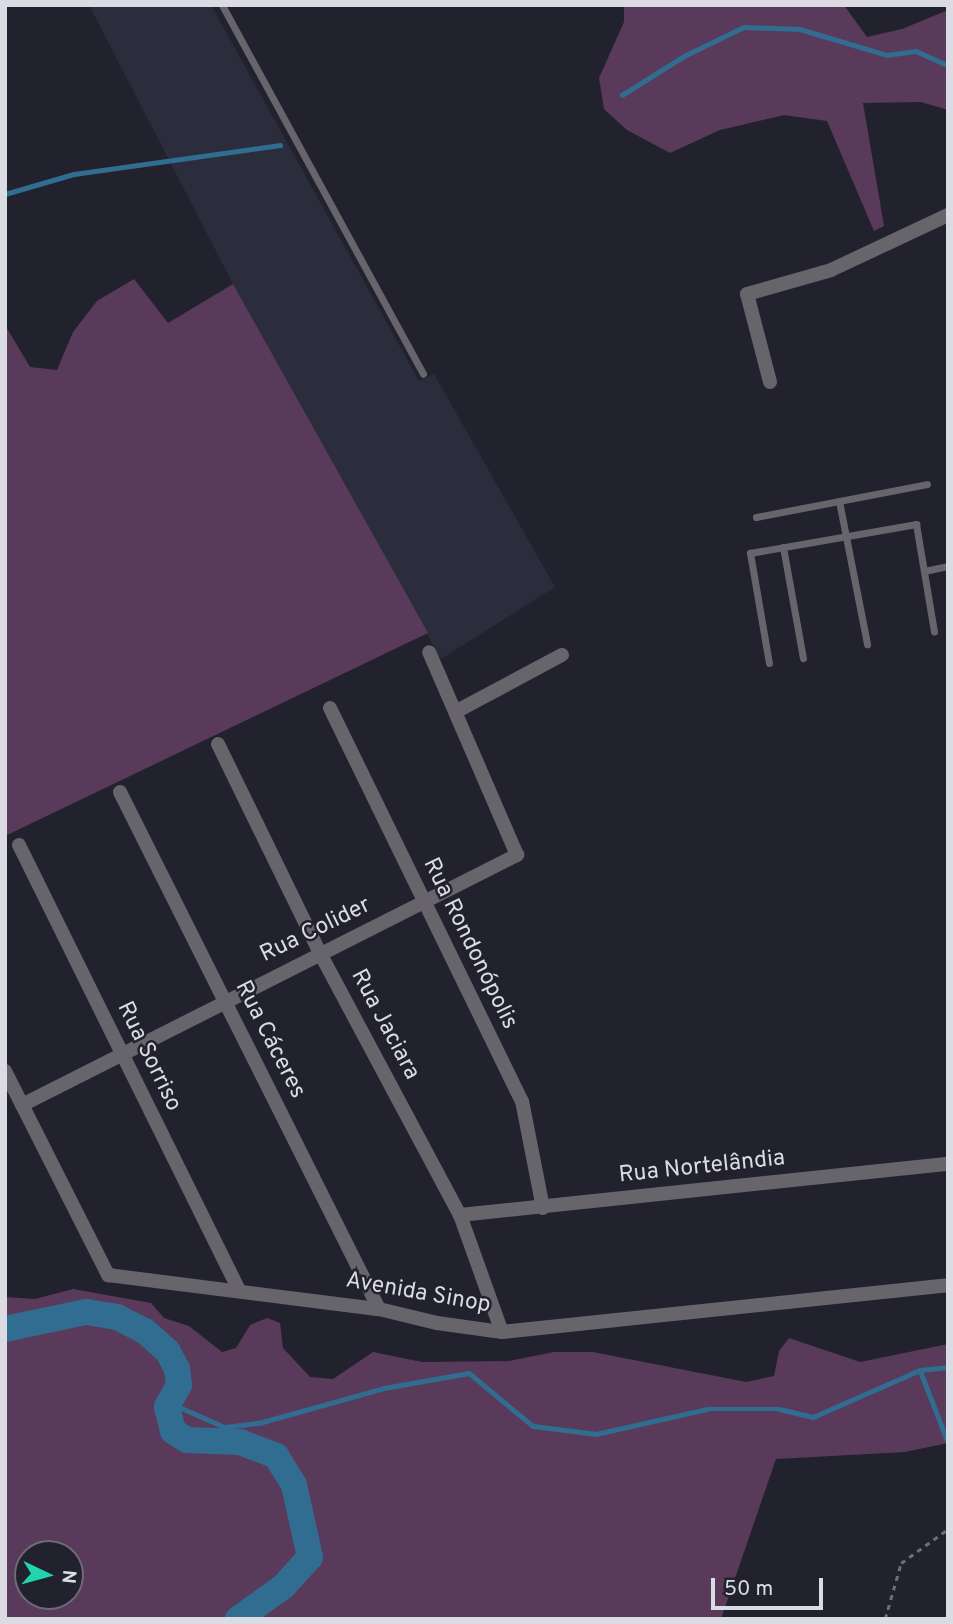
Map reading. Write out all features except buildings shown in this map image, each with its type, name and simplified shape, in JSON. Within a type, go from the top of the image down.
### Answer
[{"type":"street","points":[[770,382],[747,294],[831,270],[948,215]]},
{"type":"street","points":[[429,652],[457,710],[562,655]]},
{"type":"street","name":"Rua Rondonópolis","points":[[330,708],[423,904],[522,1101],[542,1208]]},
{"type":"street","name":"Rua Colider","points":[[22,1105],[517,855],[457,710]]},
{"type":"street","name":"Rua Jaciara","points":[[218,744],[321,955],[460,1215],[502,1332]]},
{"type":"street","name":"Rua Cáceres","points":[[120,792],[379,1309]]},
{"type":"street","name":"Rua Sorriso","points":[[19,845],[238,1289]]},
{"type":"street","name":"Avenida Sinop","points":[[5,1071],[108,1275],[238,1289],[379,1309],[437,1323],[502,1332],[948,1285]]},
{"type":"street","name":"Rua Nortelândia","points":[[460,1215],[948,1164]]},
{"type":"lane","points":[[222,5],[423,374]]},
{"type":"lane","points":[[756,517],[927,484]]},
{"type":"lane","points":[[839,501],[867,644]]},
{"type":"lane","points":[[769,663],[750,553],[916,524],[934,631]]},
{"type":"lane","points":[[783,547],[803,658]]},
{"type":"lane","points":[[924,571],[948,566]]},
{"type":"path","points":[[885,1619],[901,1563],[948,1528]]},
{"type":"shaded area","points":[[89,5],[211,5],[419,381],[434,374],[555,587],[441,659],[233,284]]},
{"type":"shaded area","points":[[624,5],[844,5],[867,37],[902,29],[948,10],[948,110],[921,102],[863,103],[884,226],[874,231],[827,121],[784,115],[720,130],[670,153],[627,130],[604,109],[599,78],[624,22]]},
{"type":"shaded area","points":[[134,279],[168,323],[233,284],[428,633],[5,836],[5,325],[30,367],[57,370],[73,332],[97,301]]},
{"type":"shaded area","points":[[73,1289],[151,1303],[164,1318],[189,1326],[222,1352],[236,1348],[250,1325],[267,1318],[280,1323],[283,1348],[310,1377],[333,1379],[373,1352],[422,1362],[509,1361],[554,1352],[593,1352],[746,1382],[774,1376],[779,1351],[789,1338],[860,1362],[948,1344],[948,1443],[905,1452],[776,1459],[721,1619],[5,1619],[5,1297],[35,1299]]},
{"type":"waterway","points":[[622,95],[684,56],[744,27],[800,29],[887,55],[916,51],[948,65]]},
{"type":"waterway","points":[[5,194],[74,174],[280,145]]},
{"type":"waterway","points":[[5,1329],[86,1312],[117,1317],[145,1331],[168,1352],[177,1369],[179,1385],[167,1407],[173,1431],[187,1440],[240,1442],[276,1456],[294,1485],[310,1557],[284,1586],[238,1619]]},
{"type":"waterway","points":[[170,1403],[225,1427],[259,1423],[384,1388],[469,1373],[533,1426],[596,1434],[707,1409],[779,1409],[813,1417],[920,1370],[948,1367]]},
{"type":"waterway","points":[[920,1370],[948,1442]]}]
